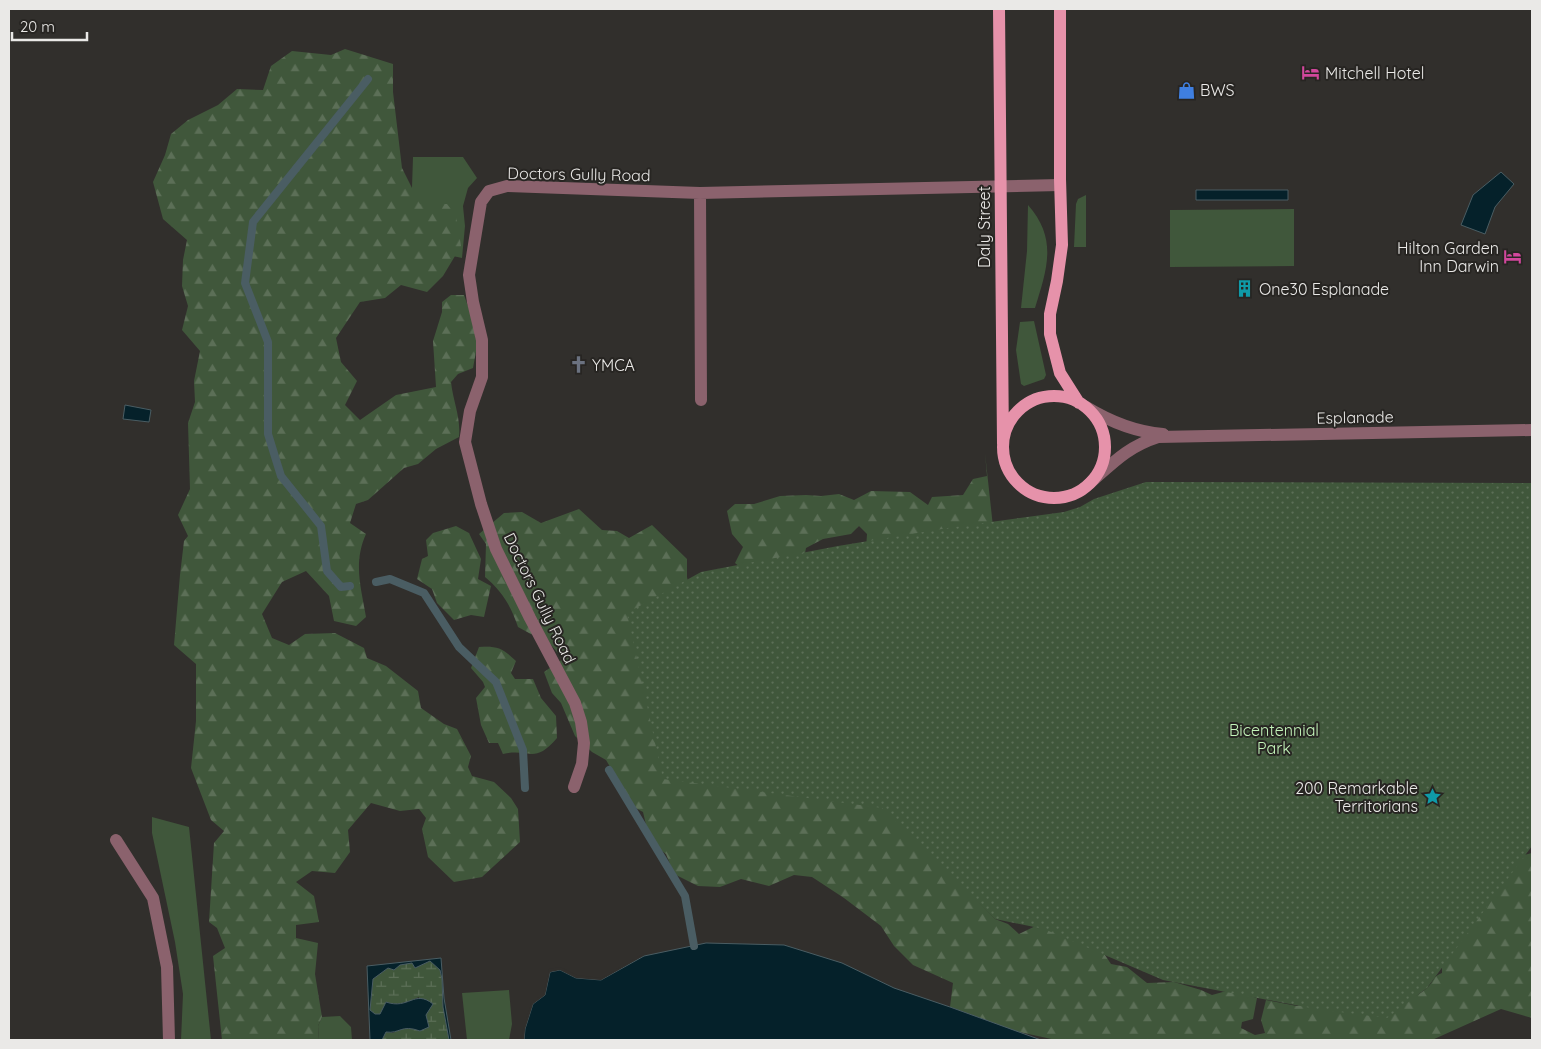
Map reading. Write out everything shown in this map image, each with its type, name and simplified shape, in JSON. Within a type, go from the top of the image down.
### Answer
[{"type":"main road","name":"Daly Street","points":[[999,9],[1003,444],[1005,459],[1015,481],[1027,490],[1041,496],[1059,498],[1075,494],[1089,484]]},
{"type":"main road","points":[[1060,9],[1062,245],[1050,314],[1050,334],[1060,373],[1082,405]]},
{"type":"main road","points":[[1003,444],[1014,416],[1024,407],[1038,399],[1055,396],[1072,399],[1094,415],[1104,437],[1105,450],[1100,468],[1089,484]]},
{"type":"street","name":"Doctors Gully Road","points":[[574,788],[582,764],[584,743],[581,722],[575,703],[496,549],[481,504],[465,442],[470,411],[482,377],[482,340],[469,275],[481,202],[489,191],[507,186],[700,193],[1060,185]]},
{"type":"street","points":[[700,193],[700,400]]},
{"type":"street","name":"Esplanade","points":[[1082,405],[1117,423],[1137,430],[1179,436]]},
{"type":"street","name":"Esplanade","points":[[1089,484],[1135,446],[1158,437],[1532,430]]},
{"type":"street","points":[[116,840],[153,898],[167,967],[169,1040]]},
{"type":"green space","points":[[345,49],[393,64],[393,92],[402,168],[420,204],[447,204],[456,215],[461,246],[443,276],[427,292],[401,285],[385,298],[360,302],[336,338],[341,362],[357,381],[345,405],[360,420],[396,395],[436,387],[433,341],[442,312],[442,302],[451,295],[464,295],[473,320],[477,346],[473,368],[458,374],[451,382],[459,423],[459,437],[436,449],[418,464],[404,468],[368,500],[356,504],[350,523],[366,534],[360,555],[359,575],[366,617],[356,626],[334,621],[329,596],[306,571],[282,582],[262,614],[272,638],[289,645],[305,634],[335,633],[364,648],[367,658],[386,666],[418,691],[421,708],[444,724],[457,729],[471,756],[468,767],[472,776],[494,782],[511,798],[518,809],[520,842],[482,877],[454,882],[428,857],[422,829],[426,818],[419,809],[400,811],[371,803],[348,830],[350,852],[335,873],[312,871],[296,882],[314,896],[319,922],[296,925],[296,938],[318,943],[315,974],[322,1017],[318,1026],[319,1040],[222,1040],[213,956],[225,948],[217,928],[209,922],[214,843],[224,831],[211,820],[191,768],[196,721],[196,664],[174,645],[184,541],[188,536],[178,515],[190,489],[188,423],[195,402],[194,381],[200,351],[182,330],[188,306],[182,286],[183,260],[187,240],[163,219],[153,182],[165,155],[171,134],[188,120],[218,105],[237,89],[263,90],[271,66],[292,51],[331,55]]},
{"type":"green space","points":[[413,157],[463,157],[477,178],[468,188],[463,206],[465,226],[462,258],[410,247]]},
{"type":"green space","points":[[1086,195],[1086,247],[1074,247],[1076,204],[1078,199]]},
{"type":"green space","points":[[1028,205],[1043,230],[1047,242],[1047,255],[1046,267],[1035,308],[1021,308],[1027,251]]},
{"type":"green space","points":[[1294,209],[1294,266],[1170,267],[1170,210]]},
{"type":"green space","points":[[1034,321],[1046,375],[1044,379],[1024,386],[1021,384],[1016,350],[1020,322]]},
{"type":"green space","points":[[985,453],[994,536],[866,549],[867,534],[859,526],[851,534],[823,539],[806,548],[803,564],[752,577],[735,563],[743,547],[732,534],[727,511],[735,504],[754,504],[780,496],[806,495],[839,494],[854,500],[871,491],[910,492],[928,505],[932,497],[963,495],[973,479],[987,476]]},
{"type":"green space","name":"Bicentennial Park","points":[[1146,482],[1532,483],[1532,846],[1427,988],[1387,1018],[1316,1009],[1163,980],[1044,929],[995,919],[882,808],[663,779],[627,613],[701,572],[838,546],[954,527],[1064,512],[1080,507],[1094,499]]},
{"type":"green space","points":[[579,509],[602,530],[617,531],[629,538],[652,525],[687,559],[687,577],[691,596],[736,652],[995,919],[1008,924],[1019,934],[1052,918],[1078,915],[1111,964],[1127,967],[1147,983],[1174,982],[1212,995],[1230,990],[1257,998],[1253,1019],[1242,1022],[1241,1028],[1255,1035],[1265,1033],[1261,1020],[1266,1000],[1297,1006],[1312,1001],[1407,1000],[1421,993],[1442,973],[1442,965],[1513,858],[1532,853],[1532,1018],[1501,1009],[1432,1040],[1056,1040],[1015,1031],[950,1007],[953,983],[913,965],[894,946],[881,926],[812,877],[794,875],[769,886],[741,879],[720,887],[698,886],[674,874],[666,854],[654,845],[648,833],[643,812],[628,804],[622,787],[606,760],[592,752],[575,736],[561,703],[552,693],[544,672],[563,659],[551,645],[518,627],[505,599],[485,577],[486,544],[479,534],[504,513],[522,512],[541,523]]},
{"type":"green space","points":[[456,526],[469,533],[481,559],[478,579],[491,586],[484,617],[471,615],[454,620],[437,603],[432,589],[417,579],[422,559],[428,556],[426,540],[433,533]]},
{"type":"green space","points":[[479,647],[499,649],[516,661],[511,673],[515,679],[533,679],[541,698],[556,716],[557,738],[543,751],[532,754],[503,754],[498,743],[489,743],[481,725],[476,698],[485,687],[471,668]]},
{"type":"green space","points":[[152,817],[189,827],[211,1040],[181,1040],[183,994],[175,942],[152,833]]},
{"type":"green space","points":[[430,961],[440,970],[443,1007],[449,1040],[382,1040],[386,1032],[393,1033],[406,1028],[420,1031],[419,997],[407,1002],[386,1002],[381,1014],[375,1014],[370,1010],[373,979],[388,968],[394,970],[400,965],[412,962],[415,968]]},
{"type":"green space","points":[[509,990],[512,1024],[509,1040],[467,1040],[462,993]]},
{"type":"green space","points":[[340,1016],[351,1027],[352,1040],[319,1040],[318,1026],[322,1017]]},
{"type":"water","points":[[1501,172],[1514,184],[1495,207],[1485,234],[1461,225],[1473,195]]},
{"type":"water","points":[[1196,190],[1288,190],[1288,200],[1196,200]]},
{"type":"water","points":[[125,405],[151,410],[149,422],[123,419]]},
{"type":"water","points":[[706,943],[784,945],[842,963],[894,988],[1041,1040],[524,1040],[525,1029],[533,1004],[545,995],[550,972],[560,970],[576,978],[601,980],[644,956]]},
{"type":"water","points":[[441,958],[444,998],[451,1040],[449,1040],[443,1007],[440,970],[430,961],[415,968],[412,963],[400,965],[394,970],[388,968],[373,979],[370,1010],[375,1014],[380,1014],[386,1002],[400,1004],[421,998],[433,1004],[426,1015],[429,1027],[420,1031],[409,1028],[395,1032],[386,1032],[382,1040],[370,1040],[367,966]]},
{"type":"pier","points":[[648,953],[601,980],[576,978],[560,970],[550,972],[545,995],[533,1004],[525,1029],[524,1040],[521,1040],[531,1003],[543,994],[549,969],[560,967],[577,975],[601,978]]},
{"type":"waterway","points":[[350,586],[341,587],[327,571],[321,526],[281,476],[268,434],[268,342],[245,283],[253,222],[368,79]]},
{"type":"waterway","points":[[376,582],[390,579],[424,593],[459,647],[496,682],[523,750],[525,788]]},
{"type":"waterway","points":[[609,770],[685,896],[694,946]]},
{"type":"place","name":"Mitchell Hotel","points":[[1311,73]]},
{"type":"place","name":"BWS","points":[[1186,90]]},
{"type":"place","name":"Hilton Garden Inn Darwin","points":[[1513,257]]},
{"type":"place","name":"One30 Esplanade","points":[[1245,289]]},
{"type":"place","name":"YMCA","points":[[578,365]]},
{"type":"place","name":"200 Remarkable Territorians","points":[[1432,797]]}]
